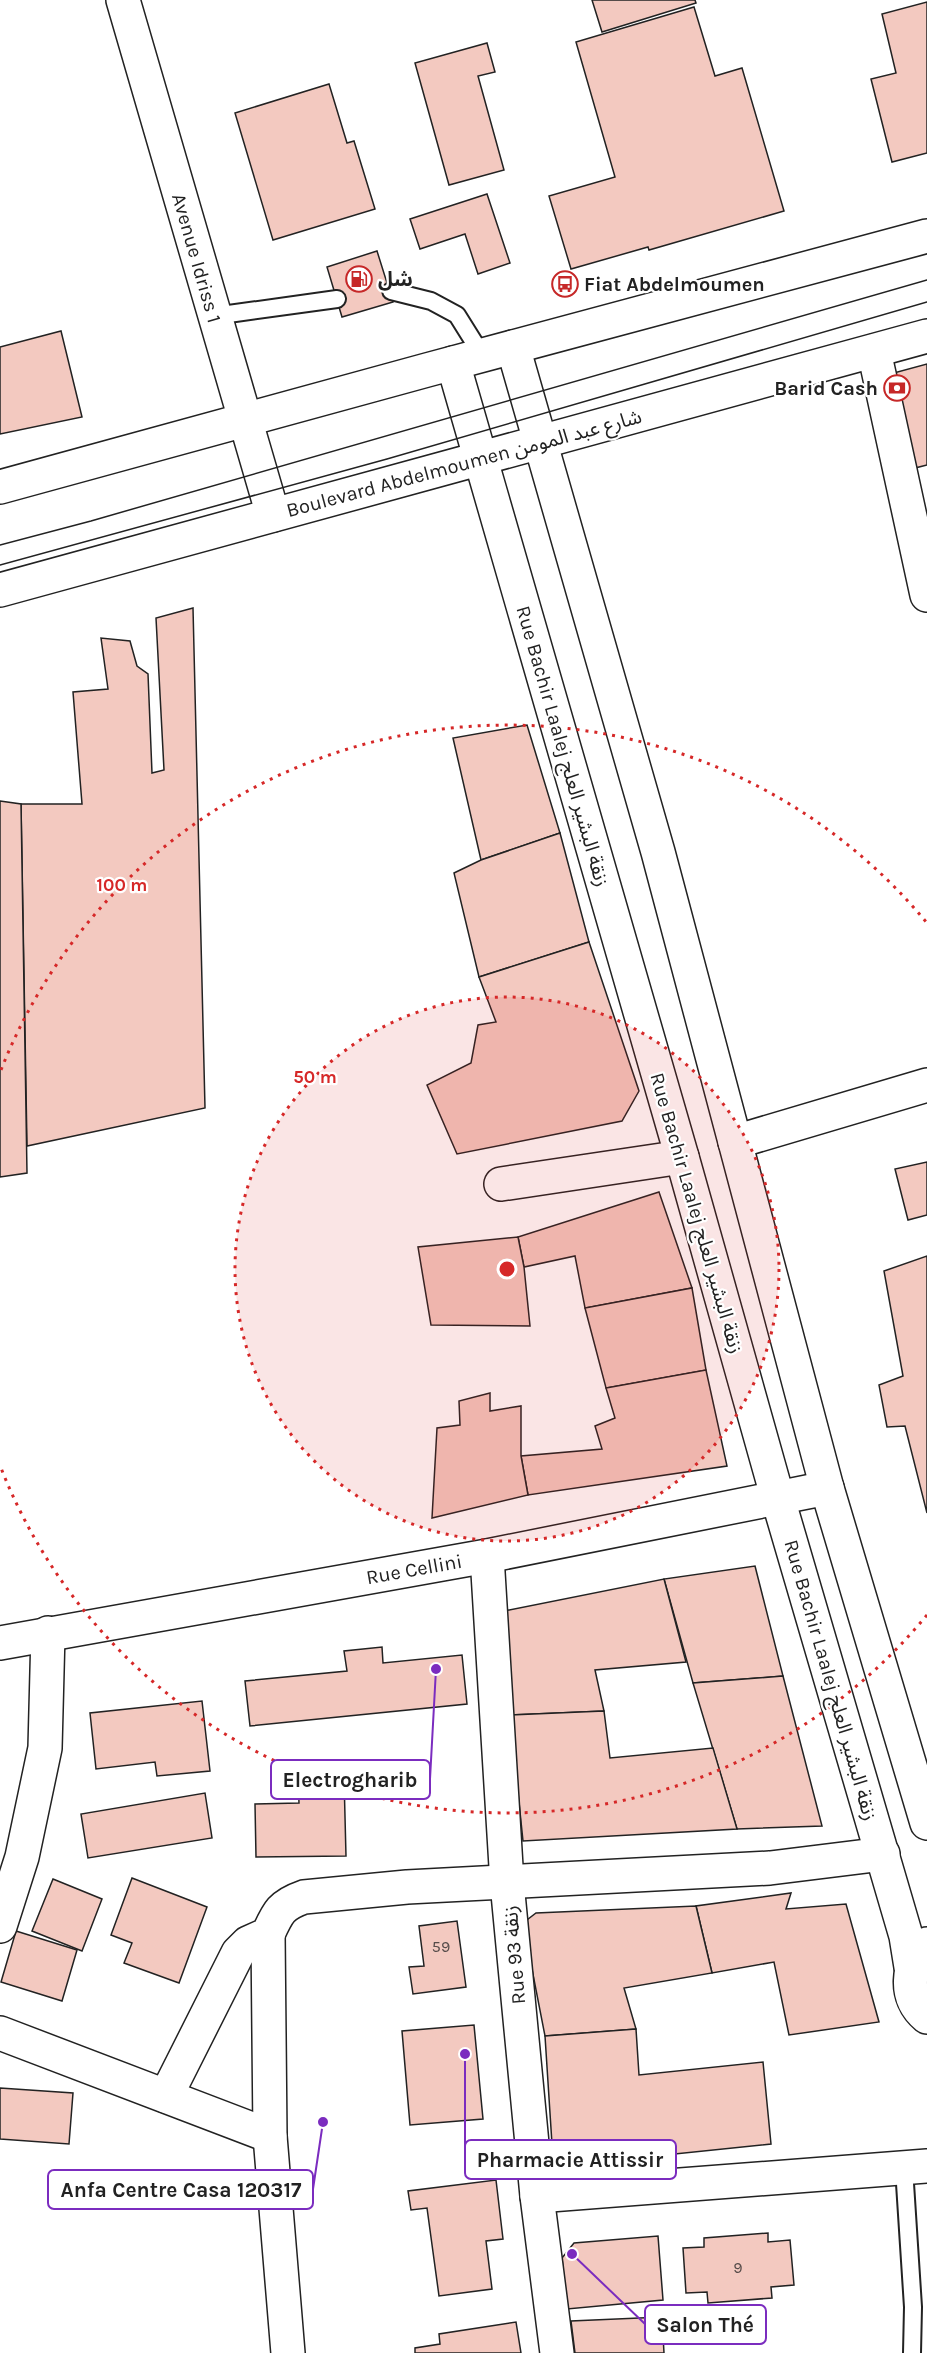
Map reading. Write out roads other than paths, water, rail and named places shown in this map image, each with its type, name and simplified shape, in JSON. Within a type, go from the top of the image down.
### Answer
[{"type":"street","name":"Avenue Idriss 1","points":[[123,0],[273,515]]},
{"type":"street","points":[[0,487],[927,236]]},
{"type":"street","name":"Boulevard Abdelmoumen شارع عبد المومن","points":[[0,590],[927,336]]},
{"type":"street","points":[[874,351],[927,595]]},
{"type":"street","points":[[482,355],[540,442],[658,852],[827,1488],[927,1823]]},
{"type":"street","name":"Rue Bachir Laalej زنقة البشير العلج","points":[[482,355],[480,459],[682,1157],[778,1499],[906,1936],[919,1955],[910,1983],[913,1999],[925,2018]]},
{"type":"street","points":[[735,1142],[927,1085]]},
{"type":"street","points":[[501,1184],[682,1157]]},
{"type":"street","name":"Rue Cellini","points":[[0,1643],[487,1556],[827,1488]]},
{"type":"street","name":"Rue 93 زنقة","points":[[487,1556],[507,1883],[537,2196],[557,2353]]},
{"type":"street","points":[[0,1926],[21,1857],[45,1748],[48,1634]]},
{"type":"street","points":[[288,2353],[270,2136],[268,1934],[278,1913],[290,1902],[304,1897],[406,1887],[770,1868],[883,1854]]},
{"type":"street","points":[[166,2096],[237,1953],[248,1943],[268,1934]]},
{"type":"street","points":[[0,2033],[270,2136]]},
{"type":"street","points":[[537,2196],[916,2167]]},
{"type":"lane","points":[[391,291],[431,301],[457,315],[482,355]]},
{"type":"lane","points":[[214,316],[337,299]]},
{"type":"lane","points":[[912,2353],[916,2167]]},
{"type":"tram line","points":[[0,545],[91,521],[927,280]]},
{"type":"tram line","points":[[0,565],[387,459],[927,302]]},
{"type":"place","name":"شل","points":[[359,279]]},
{"type":"place","name":"Fiat Abdelmoumen","points":[[565,284]]},
{"type":"place","name":"Barid Cash","points":[[897,388]]},
{"type":"place","name":"Electrogharib","points":[[436,1669]]},
{"type":"place","name":"Pharmacie Attissir","points":[[465,2054]]},
{"type":"place","name":"Anfa Centre Casa 120317","points":[[323,2122]]},
{"type":"place","name":"Salon Thé","points":[[572,2254]]}]
